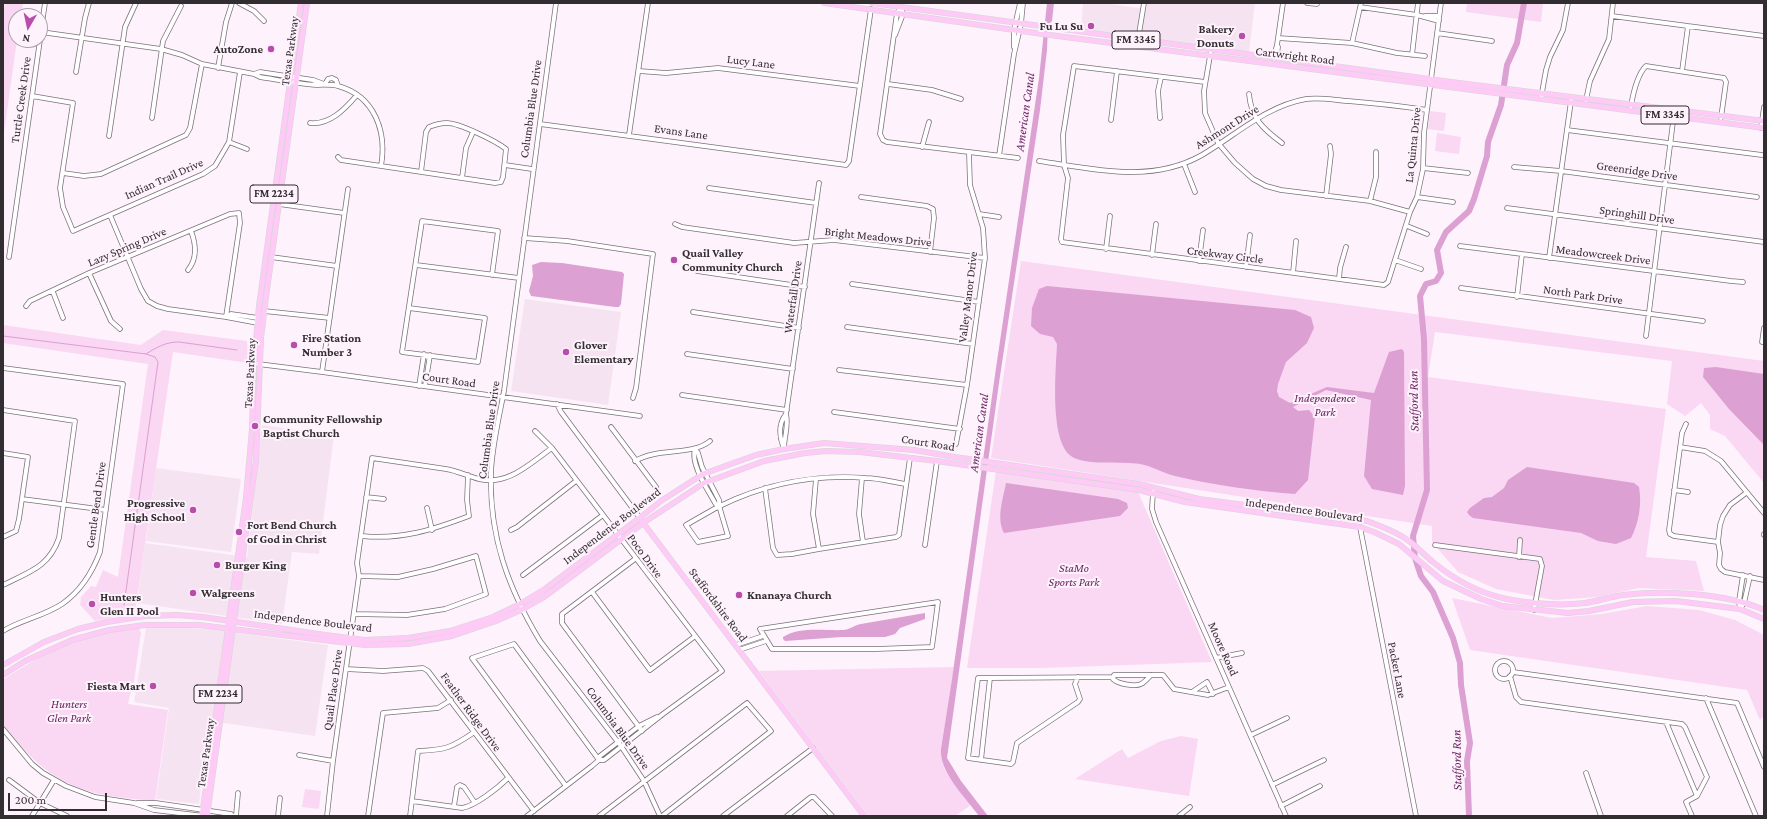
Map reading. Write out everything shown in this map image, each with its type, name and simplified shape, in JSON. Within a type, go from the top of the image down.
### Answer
[{"type":"main road","name":"Texas Parkway","points":[[204,814],[221,715],[250,457],[257,364],[278,204],[301,3]]},
{"type":"main road","name":"Texas Parkway","points":[[231,621],[246,538],[256,460],[258,321],[293,80],[308,3]]},
{"type":"main road","name":"Cartwright Road","points":[[824,3],[860,5],[871,9],[1050,35],[1138,43]]},
{"type":"main road","name":"Cartwright Road","points":[[872,3],[1051,28],[1274,64],[1542,96],[1571,97],[1675,110],[1762,128]]},
{"type":"main road","points":[[961,22],[962,16]]},
{"type":"main road","name":"Cartwright Road","points":[[1210,53],[1275,58],[1431,82]]},
{"type":"main road","name":"Cartwright Road","points":[[1542,96],[1571,104],[1674,116],[1763,121]]},
{"type":"main road","name":"Court Road","points":[[703,474],[756,455],[784,448],[824,443],[914,450],[993,463],[1002,467],[1153,490]]},
{"type":"main road","points":[[784,448],[786,456]]},
{"type":"main road","name":"Court Road","points":[[707,482],[760,462],[786,456],[826,451],[844,451],[910,458],[991,469],[1002,467]]},
{"type":"main road","name":"Independence Boulevard","points":[[3,675],[25,661],[47,650],[91,634],[145,625],[188,625],[286,633],[384,645],[408,641],[431,641],[496,621],[521,607],[545,589],[572,573],[619,537],[661,501],[703,474]]},
{"type":"main road","name":"Independence Boulevard","points":[[619,537],[644,523],[707,482]]},
{"type":"main road","name":"Independence Boulevard","points":[[1153,490],[1199,499],[1367,521],[1384,527],[1404,537],[1450,575],[1466,584],[1486,593],[1510,600],[1535,603],[1570,604],[1631,594],[1676,592],[1742,602],[1764,610]]},
{"type":"main road","name":"Independence Boulevard","points":[[1153,490],[1185,502],[1360,527],[1399,544],[1443,581],[1481,599],[1504,606],[1568,612],[1589,611],[1633,602],[1676,601],[1740,609],[1764,619]]},
{"type":"main road","points":[[1323,522],[1324,515]]},
{"type":"main road","name":"Staffordshire Road","points":[[640,518],[864,816]]},
{"type":"main road","points":[[242,526],[244,530],[243,535],[246,538]]},
{"type":"main road","points":[[1631,594],[1633,602]]},
{"type":"main road","name":"Independence Boulevard","points":[[3,665],[44,642],[92,625],[146,616],[177,615],[231,621],[286,633]]},
{"type":"main road","points":[[145,625],[146,616]]},
{"type":"main road","name":"Texas Parkway","points":[[204,814],[217,704],[230,629]]},
{"type":"main road","points":[[44,642],[47,650]]},
{"type":"main road","points":[[217,704],[220,707],[219,711],[221,715]]},
{"type":"main road","points":[[211,747],[214,750],[213,755],[215,757]]},
{"type":"street","points":[[76,72],[89,3]]},
{"type":"street","points":[[108,136],[122,44],[128,18],[136,3]]},
{"type":"street","points":[[218,68],[226,22],[232,3]]},
{"type":"street","points":[[240,3],[254,11],[264,21]]},
{"type":"street","name":"Columbia Blue Drive","points":[[556,3],[540,124],[532,169],[503,397],[493,453],[491,481],[493,522],[506,575],[521,607],[540,641],[621,746],[644,781],[661,816]]},
{"type":"street","points":[[629,135],[648,3]]},
{"type":"street","points":[[1014,54],[1014,30],[1021,3]]},
{"type":"street","points":[[999,156],[1014,54],[1020,31],[1021,3]]},
{"type":"street","points":[[1138,43],[1144,3]]},
{"type":"street","points":[[1274,64],[1274,55],[1277,45],[1283,3]]},
{"type":"street","points":[[1307,3],[1317,4]]},
{"type":"street","points":[[1412,55],[1418,3]]},
{"type":"street","name":"La Quinta Drive","points":[[1386,284],[1407,226],[1410,212],[1418,197],[1424,168],[1424,134],[1441,3]]},
{"type":"street","points":[[1542,96],[1550,57],[1564,30],[1568,3]]},
{"type":"street","points":[[1585,105],[1590,81],[1608,39],[1613,3]]},
{"type":"street","points":[[1352,43],[1360,5],[1416,16],[1439,18]]},
{"type":"street","points":[[152,118],[163,41],[181,6]]},
{"type":"street","points":[[901,7],[897,13],[880,134],[883,140],[887,142],[922,147],[1018,158]]},
{"type":"street","points":[[894,37],[903,14],[901,7]]},
{"type":"street","points":[[860,86],[871,9]]},
{"type":"street","points":[[1612,16],[1764,36]]},
{"type":"street","points":[[1682,71],[1688,26]]},
{"type":"street","points":[[1437,33],[1492,41]]},
{"type":"street","points":[[48,36],[82,38],[161,49],[182,55],[202,64],[254,74],[260,77],[319,81],[325,84],[338,86],[357,95],[368,105],[378,121],[383,140],[380,166]]},
{"type":"street","points":[[1278,38],[1302,41],[1334,41],[1352,43],[1397,53],[1425,56]]},
{"type":"street","name":"Turtle Creek Drive","points":[[9,257],[39,48]]},
{"type":"street","points":[[1210,53],[1205,82],[1205,113],[1218,143],[1235,163],[1254,179],[1266,186],[1281,190],[1370,201],[1410,212]]},
{"type":"street","points":[[32,96],[73,103],[63,173],[84,176],[101,174],[186,135],[190,128],[202,64]]},
{"type":"street","points":[[1064,165],[1063,135],[1074,66],[1205,82]]},
{"type":"street","points":[[1630,111],[1638,80],[1642,69],[1646,66],[1724,78],[1726,82],[1721,119]]},
{"type":"street","name":"Lucy Lane","points":[[639,70],[666,73],[724,68],[860,86]]},
{"type":"street","points":[[1111,120],[1116,71]]},
{"type":"street","name":"Indian Trail Drive","points":[[63,173],[61,198],[66,216],[73,231],[203,174],[216,166],[230,142],[240,72]]},
{"type":"street","points":[[1160,118],[1158,91],[1161,77]]},
{"type":"street","points":[[325,84],[328,79],[332,78],[336,80],[338,86]]},
{"type":"street","points":[[888,84],[932,90],[961,99]]},
{"type":"street","name":"Evans Lane","points":[[540,124],[846,165],[849,161],[860,86]]},
{"type":"street","points":[[1249,94],[1250,108],[1256,118],[1282,143]]},
{"type":"street","points":[[310,124],[317,124],[339,114],[357,95]]},
{"type":"street","points":[[1549,258],[1571,97]]},
{"type":"street","name":"Ashmont Drive","points":[[1039,161],[1142,173],[1169,169],[1184,164],[1203,154],[1256,118],[1281,107],[1306,99],[1330,99],[1427,110]]},
{"type":"street","points":[[1762,128],[1764,107]]},
{"type":"street","points":[[1646,336],[1658,228],[1675,110]]},
{"type":"street","points":[[922,147],[929,122]]},
{"type":"street","points":[[338,157],[341,160],[380,166],[495,183],[501,182],[505,165],[506,149],[465,127],[449,123],[428,127],[426,132],[421,172]]},
{"type":"street","points":[[1567,130],[1762,155]]},
{"type":"street","points":[[462,178],[466,148],[473,132]]},
{"type":"street","points":[[230,142],[247,149]]},
{"type":"street","points":[[1326,196],[1331,154],[1330,146]]},
{"type":"street","points":[[1370,201],[1376,177],[1376,152]]},
{"type":"street","name":"Valley Manor Drive","points":[[956,444],[967,386],[984,258],[983,228],[970,185],[969,153]]},
{"type":"street","points":[[1184,164],[1195,192]]},
{"type":"street","points":[[505,165],[532,169]]},
{"type":"street","name":"Creekway Circle","points":[[1064,165],[1068,178],[1061,239],[1062,242],[1381,285],[1386,284]]},
{"type":"street","name":"Greenridge Drive","points":[[1514,167],[1561,171],[1757,197]]},
{"type":"street","points":[[1424,168],[1468,173]]},
{"type":"street","name":"Waterfall Drive","points":[[784,448],[784,436],[788,420],[786,412],[819,183]]},
{"type":"street","points":[[709,188],[816,203]]},
{"type":"street","points":[[322,372],[348,189]]},
{"type":"street","points":[[861,197],[927,206],[933,209],[934,218],[930,252]]},
{"type":"street","points":[[1418,197],[1454,202]]},
{"type":"street","points":[[278,204],[344,213]]},
{"type":"street","name":"Springhill Drive","points":[[1507,208],[1764,242]]},
{"type":"street","name":"Lazy Spring Drive","points":[[26,306],[30,301],[53,292],[89,273],[230,214],[239,213],[240,223],[226,316]]},
{"type":"street","points":[[979,214],[999,217]]},
{"type":"street","points":[[110,215],[141,289],[148,301],[157,306],[168,309],[226,316],[231,314],[258,321]]},
{"type":"street","points":[[1106,249],[1110,216]]},
{"type":"street","points":[[409,308],[485,318],[478,362],[402,352],[422,221],[498,230],[492,275]]},
{"type":"street","name":"Bright Meadows Drive","points":[[675,224],[682,227],[794,243],[811,243],[834,240],[984,258]]},
{"type":"street","points":[[1152,255],[1156,224]]},
{"type":"street","points":[[1407,226],[1427,234]]},
{"type":"street","points":[[1199,261],[1203,230]]},
{"type":"street","points":[[188,270],[193,263],[196,245],[191,231]]},
{"type":"street","points":[[1246,267],[1250,235]]},
{"type":"street","points":[[524,238],[563,240],[653,254],[636,388],[633,398]]},
{"type":"street","points":[[1293,273],[1296,241]]},
{"type":"street","name":"Meadowcreek Drive","points":[[1460,246],[1743,282]]},
{"type":"street","points":[[1339,279],[1340,268],[1346,247]]},
{"type":"street","points":[[1517,297],[1522,254]]},
{"type":"street","points":[[271,257],[338,266]]},
{"type":"street","points":[[1395,260],[1421,269]]},
{"type":"street","points":[[416,265],[519,278]]},
{"type":"street","points":[[697,271],[804,287]]},
{"type":"street","points":[[89,273],[111,321],[120,329]]},
{"type":"street","points":[[852,284],[979,302]]},
{"type":"street","name":"North Park Drive","points":[[1461,288],[1517,297],[1703,321]]},
{"type":"street","points":[[53,292],[63,318]]},
{"type":"street","points":[[264,310],[330,318]]},
{"type":"street","points":[[693,312],[799,328]]},
{"type":"street","points":[[847,327],[973,344]]},
{"type":"street","points":[[1764,328],[1762,342],[1764,342]]},
{"type":"street","points":[[419,386],[424,354]]},
{"type":"street","points":[[687,354],[793,369]]},
{"type":"street","points":[[425,386],[430,355]]},
{"type":"street","name":"Court Road","points":[[257,364],[640,416]]},
{"type":"street","name":"Gentle Bend Drive","points":[[3,368],[123,384],[100,552],[93,570],[85,582],[62,604],[3,631]]},
{"type":"street","points":[[839,370],[967,386]]},
{"type":"street","points":[[682,395],[786,412]]},
{"type":"street","name":"Staffordshire Road","points":[[557,404],[561,412],[640,518]]},
{"type":"street","points":[[3,410],[75,421],[59,538],[55,551],[47,561],[3,585]]},
{"type":"street","points":[[834,412],[960,429]]},
{"type":"street","points":[[1686,424],[1682,432],[1669,530],[1670,534],[1674,536],[1718,542]]},
{"type":"street","points":[[611,427],[656,487]]},
{"type":"street","name":"Poco Drive","points":[[535,431],[552,448],[722,672],[663,714]]},
{"type":"street","points":[[635,461],[657,452],[695,449],[710,441]]},
{"type":"street","points":[[1680,447],[1696,449],[1713,456],[1721,462],[1764,514]]},
{"type":"street","points":[[362,536],[390,537],[432,530],[468,516],[468,475],[491,481],[510,477],[552,448]]},
{"type":"street","points":[[695,449],[698,453],[703,474],[719,507],[728,536],[698,542],[686,526],[719,507],[742,495],[765,488],[785,483],[816,479],[862,478],[906,484]]},
{"type":"street","points":[[3,453],[28,457],[16,531],[3,537]]},
{"type":"street","name":"Quail Place Drive","points":[[327,816],[333,761],[359,576],[357,563],[372,458],[446,469],[468,475]]},
{"type":"street","points":[[765,488],[773,548],[777,555],[792,554],[896,537],[899,535],[910,458]]},
{"type":"street","points":[[925,545],[937,461]]},
{"type":"street","points":[[862,478],[859,514],[863,542]]},
{"type":"street","points":[[816,479],[813,514],[819,549]]},
{"type":"street","points":[[511,530],[517,527],[576,481]]},
{"type":"street","name":"Moore Road","points":[[1153,490],[1152,509],[1156,522],[1286,816]]},
{"type":"street","points":[[1674,490],[1688,492]]},
{"type":"street","points":[[1746,493],[1730,505],[1720,525],[1718,542],[1720,553],[1719,565],[1725,572],[1743,574],[1764,580]]},
{"type":"street","points":[[366,497],[384,499]]},
{"type":"street","points":[[22,499],[106,510]]},
{"type":"street","points":[[427,508],[432,530]]},
{"type":"street","points":[[523,575],[602,515]]},
{"type":"street","name":"Packer Lane","points":[[1360,527],[1416,816]]},
{"type":"street","points":[[1519,556],[1520,540]]},
{"type":"street","points":[[1435,545],[1540,559],[1542,566],[1534,610]]},
{"type":"street","points":[[354,614],[372,616],[407,616],[446,609],[486,594],[476,556],[433,569],[398,577],[359,576]]},
{"type":"street","points":[[635,559],[562,614],[562,623],[642,731]]},
{"type":"street","points":[[1742,602],[1743,574]]},
{"type":"street","points":[[1740,609],[1750,576]]},
{"type":"street","points":[[592,592],[650,670],[694,637]]},
{"type":"street","points":[[938,602],[932,647],[772,649],[766,641],[760,629],[938,602]]},
{"type":"street","points":[[738,648],[763,636]]},
{"type":"street","points":[[738,648],[766,641]]},
{"type":"street","points":[[566,786],[472,658],[514,644],[598,760]]},
{"type":"street","points":[[1216,658],[1242,653]]},
{"type":"street","points":[[1506,661],[1510,663],[1513,672],[1510,676],[1503,679],[1496,673],[1497,664],[1506,661]]},
{"type":"street","name":"Feather Ridge Drive","points":[[346,669],[383,671],[422,668],[428,671],[451,700],[473,733],[534,811]]},
{"type":"street","points":[[1513,672],[1737,703],[1764,767]]},
{"type":"street","points":[[1113,677],[1116,682],[1137,685],[1143,684],[1151,675]]},
{"type":"street","points":[[1078,677],[1075,684],[1080,699],[1078,702],[1016,743],[1013,762],[1008,764],[970,759],[968,756],[978,678],[1163,675],[1174,689],[1208,695],[1229,687]]},
{"type":"street","points":[[1510,676],[1516,697],[1521,702],[1682,724],[1686,726],[1707,777],[1697,796],[1686,802],[1692,816]]},
{"type":"street","points":[[981,760],[990,678]]},
{"type":"street","points":[[1191,692],[1206,682],[1213,694]]},
{"type":"street","points":[[1706,698],[1756,816]]},
{"type":"street","points":[[368,816],[383,712],[438,708],[451,700]]},
{"type":"street","points":[[599,816],[746,703],[771,731],[661,816]]},
{"type":"street","points":[[527,816],[639,726],[663,714]]},
{"type":"street","points":[[598,760],[604,760],[663,714]]},
{"type":"street","points":[[1251,735],[1288,718]]},
{"type":"street","points":[[1666,722],[1697,796]]},
{"type":"street","points":[[3,728],[32,764],[54,780],[82,793],[95,797],[134,803],[145,802],[204,814],[234,816],[238,793]]},
{"type":"street","points":[[410,816],[418,751],[442,749],[454,746],[473,733]]},
{"type":"street","points":[[723,816],[813,748]]},
{"type":"street","points":[[299,755],[333,761]]},
{"type":"street","points":[[1272,785],[1324,760]]},
{"type":"street","points":[[1586,774],[1601,816]]},
{"type":"street","points":[[412,801],[462,808],[475,803],[508,778]]},
{"type":"street","points":[[9,780],[40,802],[67,816]]},
{"type":"street","points":[[32,816],[54,780]]},
{"type":"street","points":[[454,806],[457,787],[460,785],[464,787],[475,803]]},
{"type":"street","points":[[1281,806],[1320,786]]},
{"type":"street","points":[[787,816],[811,797],[814,797],[832,816]]},
{"type":"street","points":[[278,816],[280,798]]},
{"type":"street","points":[[1179,816],[1190,808]]},
{"type":"shaded area","name":"American Canal","points":[[1047,3],[1054,3],[1052,21],[1048,25],[1047,50],[1040,110],[999,383],[947,758],[961,781],[988,816],[979,816],[949,776],[944,767],[941,749],[1039,78]]},
{"type":"shaded area","points":[[1083,3],[1103,3],[1146,9],[1147,3],[1255,3],[1249,52],[1081,30]]},
{"type":"shaded area","points":[[541,262],[562,263],[622,272],[624,274],[621,304],[619,307],[615,307],[531,296],[529,291],[533,276],[532,265]]},
{"type":"shaded area","points":[[1047,286],[1295,310],[1311,317],[1314,328],[1307,343],[1286,362],[1278,384],[1277,391],[1279,397],[1290,403],[1327,387],[1374,393],[1389,352],[1402,349],[1404,352],[1405,486],[1403,495],[1372,489],[1364,476],[1371,400],[1326,390],[1293,407],[1298,411],[1309,410],[1315,417],[1308,480],[1295,494],[1219,485],[1175,476],[1140,464],[1085,461],[1071,456],[1064,448],[1059,435],[1057,420],[1055,386],[1057,344],[1053,337],[1040,334],[1031,326],[1032,308],[1039,289]]},
{"type":"shaded area","name":"Glover Elementary","points":[[525,299],[621,312],[608,405],[511,391]]},
{"type":"shaded area","points":[[1716,367],[1764,374],[1764,445],[1729,409],[1703,377],[1704,368]]},
{"type":"shaded area","points":[[262,425],[334,435],[319,554],[292,552],[282,624],[137,603],[145,543],[247,557]]},
{"type":"shaded area","points":[[1527,467],[1634,483],[1639,487],[1640,507],[1638,520],[1631,538],[1616,544],[1598,541],[1581,533],[1473,518],[1469,515],[1467,512],[1470,508],[1484,498],[1492,497],[1504,488],[1508,480]]},
{"type":"shaded area","name":"Progressive High School","points":[[156,468],[241,479],[231,552],[146,541]]},
{"type":"shaded area","points":[[1006,483],[1118,499],[1127,503],[1128,508],[1120,516],[1004,533],[1000,515]]},
{"type":"shaded area","points":[[925,613],[925,619],[900,628],[895,634],[885,637],[842,637],[785,641],[783,639],[783,637],[797,631],[845,630],[861,624]]},
{"type":"shaded area","points":[[151,626],[208,629],[328,645],[315,736],[210,721],[199,804],[156,799],[169,708],[134,702],[146,628]]},
{"type":"green space","points":[[5,3],[23,3],[22,8],[8,8],[8,48],[16,48],[3,140],[3,14]]},
{"type":"green space","points":[[1467,3],[1543,3],[1541,22],[1466,12]]},
{"type":"green space","points":[[1430,111],[1446,113],[1444,131],[1428,129]]},
{"type":"green space","points":[[1437,133],[1461,137],[1459,154],[1435,151]]},
{"type":"green space","name":"Independence Park","points":[[1021,261],[1764,361],[1764,483],[1725,436],[1710,429],[1710,415],[1701,403],[1685,416],[1667,404],[1672,361],[1435,332],[1428,377],[1666,409],[1646,557],[1696,561],[1704,591],[1639,588],[1598,597],[1554,600],[1496,589],[1458,572],[1432,542],[1432,526],[991,458]]},
{"type":"green space","points":[[3,325],[141,345],[163,330],[247,341],[248,363],[173,352],[135,613],[95,621],[80,605],[81,597],[91,586],[96,587],[103,570],[118,577],[148,364],[3,343]]},
{"type":"green space","name":"StaMo Sports Park","points":[[996,471],[1138,492],[1212,662],[1041,668],[967,668]]},
{"type":"green space","points":[[1452,598],[1552,618],[1602,614],[1647,606],[1699,610],[1735,620],[1764,635],[1764,716],[1760,720],[1747,690],[1470,650]]},
{"type":"green space","name":"Hunters Glen Park","points":[[135,628],[139,629],[141,632],[133,689],[128,704],[168,710],[155,801],[99,794],[68,783],[53,775],[20,747],[6,730],[2,719],[3,680],[27,665],[66,645],[107,631]]},
{"type":"green space","points":[[954,667],[941,749],[944,768],[971,805],[955,816],[868,816],[759,671]]},
{"type":"green space","points":[[1181,736],[1198,739],[1189,796],[1075,779],[1122,749],[1128,758],[1161,741]]},
{"type":"green space","points":[[305,789],[321,791],[319,809],[302,807]]},
{"type":"waterway","name":"Stafford Run","points":[[1469,816],[1467,761],[1470,743],[1461,685],[1460,663],[1453,638],[1433,592],[1421,576],[1415,558],[1413,536],[1427,490],[1424,339],[1420,296],[1426,284],[1436,281],[1441,273],[1437,250],[1446,232],[1469,211],[1474,199],[1487,156],[1488,142],[1501,105],[1507,65],[1517,43],[1524,3]]},
{"type":"waterway","points":[[3,336],[146,354],[162,345],[179,342],[237,350]]},
{"type":"waterway","points":[[124,605],[158,362],[155,357],[146,354]]},
{"type":"place","name":"Fu Lu Su","points":[[1091,26]]},
{"type":"place","name":"Bakery Donuts","points":[[1242,36]]},
{"type":"place","name":"AutoZone","points":[[271,49]]},
{"type":"place","name":"Quail Valley Community Church","points":[[674,260]]},
{"type":"place","name":"Fire Station Number 3","points":[[294,345]]},
{"type":"place","name":"Glover Elementary","points":[[566,352]]},
{"type":"place","name":"Community Fellowship Baptist Church","points":[[255,426]]},
{"type":"place","name":"Progressive High School","points":[[193,510]]},
{"type":"place","name":"Fort Bend Church of God in Christ","points":[[239,532]]},
{"type":"place","name":"Burger King","points":[[217,565]]},
{"type":"place","name":"Walgreens","points":[[193,593]]},
{"type":"place","name":"Knanaya Church","points":[[739,595]]},
{"type":"place","name":"Hunters Glen II Pool","points":[[92,604]]},
{"type":"place","name":"Fiesta Mart","points":[[153,686]]}]
